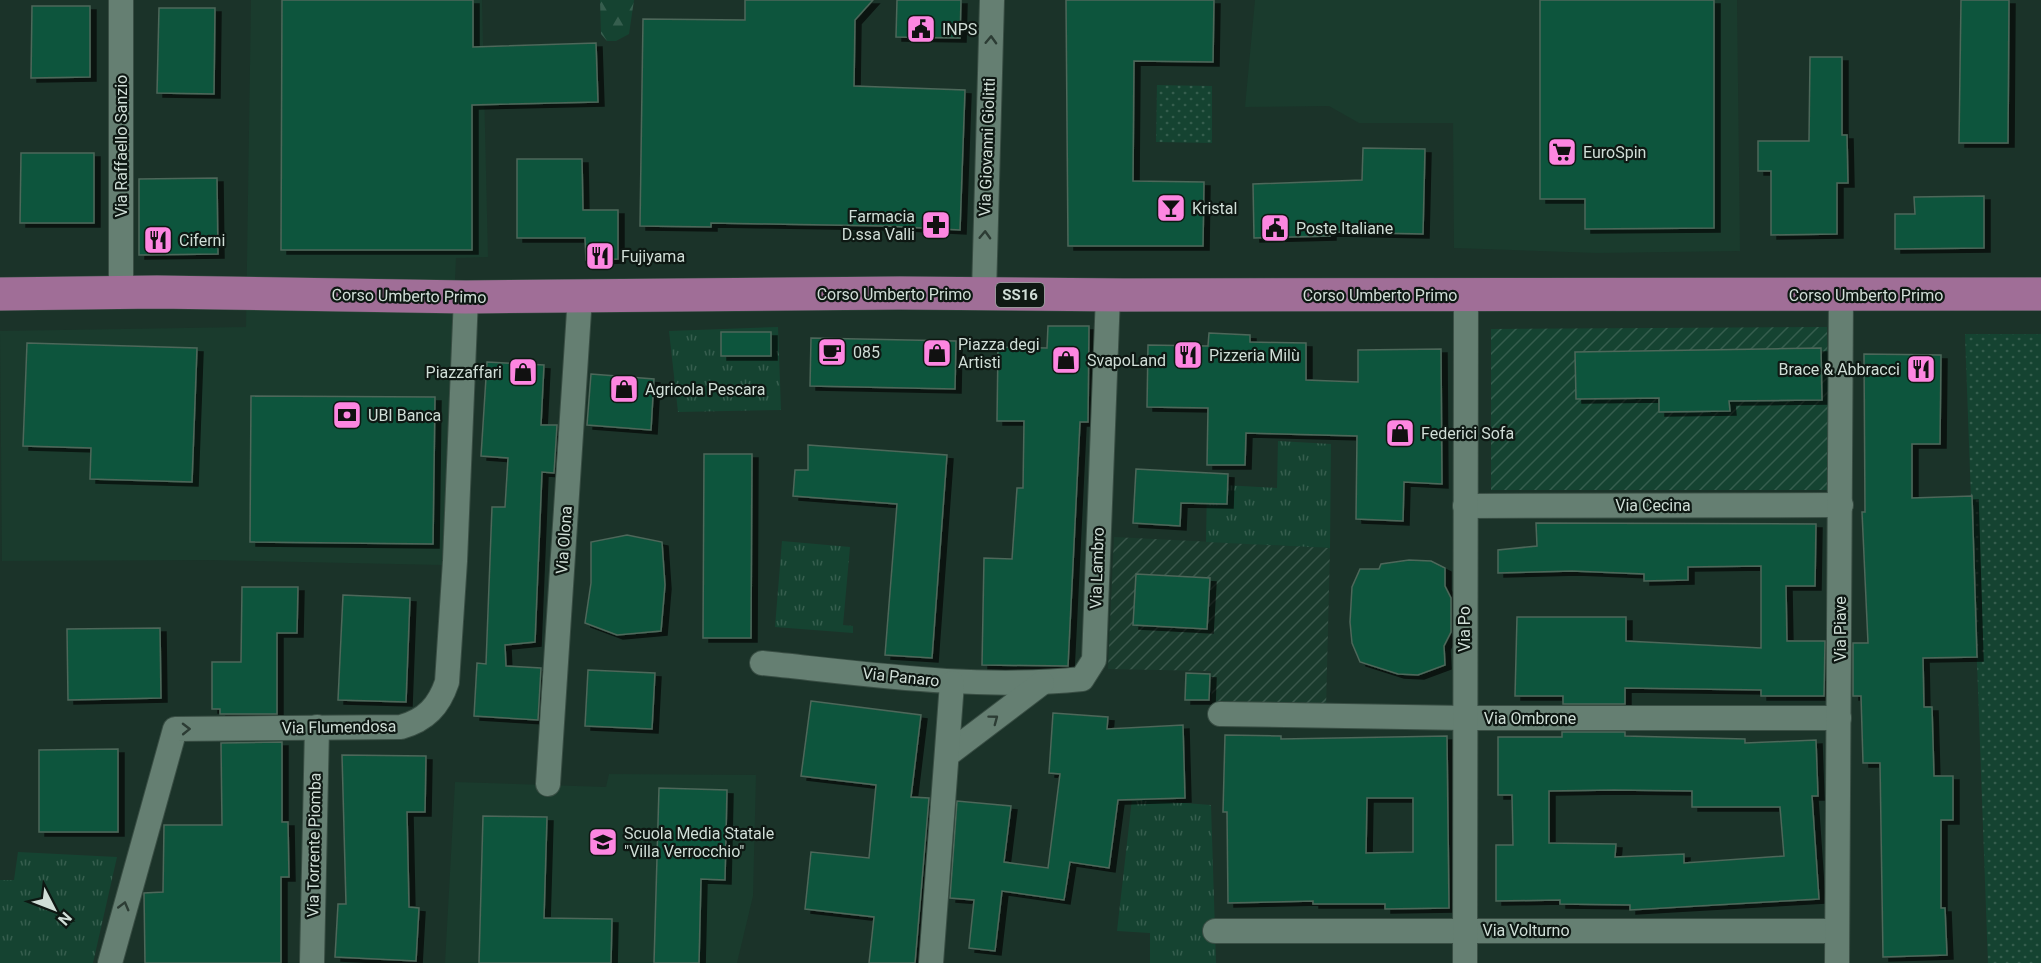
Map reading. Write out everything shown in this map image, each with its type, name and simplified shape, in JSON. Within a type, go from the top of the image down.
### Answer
[{"type":"main road","name":"Corso Umberto Primo","points":[[0,294],[122,292],[466,297],[984,293],[1841,296],[2041,294]]},
{"type":"street","name":"Via Raffaello Sanzio","points":[[121,0],[122,292]]},
{"type":"street","name":"Via Giovanni Giolitti","points":[[984,293],[992,0]]},
{"type":"street","name":"Via Po","points":[[1465,963],[1466,294]]},
{"type":"street","name":"Via Lambro","points":[[1041,683],[1082,679],[1094,660],[1108,295]]},
{"type":"street","name":"Via Olona","points":[[548,784],[580,296]]},
{"type":"street","name":"Via Piave","points":[[1838,963],[1841,296]]},
{"type":"street","name":"Via Flumendosa","points":[[110,963],[175,729],[401,727],[416,723],[441,700],[447,682],[455,572],[466,297]]},
{"type":"street","name":"Via Cecina","points":[[1464,506],[1841,505]]},
{"type":"street","name":"Via Panaro","points":[[762,663],[952,683],[1041,683]]},
{"type":"street","points":[[931,963],[952,683]]},
{"type":"street","points":[[948,755],[1041,683]]},
{"type":"street","name":"Via Ombrone","points":[[1220,714],[1464,718],[1839,718]]},
{"type":"street","name":"Via Torrente Piomba","points":[[312,963],[317,727]]},
{"type":"street","name":"Via Volturno","points":[[1215,931],[1837,932]]},
{"type":"shaded area","points":[[251,0],[482,0],[488,257],[456,258],[442,565],[210,560],[2,561],[0,331],[246,327]]},
{"type":"shaded area","points":[[1255,0],[1737,0],[1740,251],[1598,253],[1454,248],[1453,123],[1359,123],[1329,106],[1245,107]]},
{"type":"shaded area","points":[[1114,537],[1330,548],[1326,708],[1212,706],[1211,671],[1108,669]]},
{"type":"shaded area","name":"Scuola Media Statale \"Villa Verrocchio\"","points":[[609,774],[756,775],[753,896],[737,963],[445,963],[455,782],[606,787]]},
{"type":"green space","points":[[600,0],[634,0],[629,34],[616,41],[607,41],[601,34]]},
{"type":"green space","points":[[1157,85],[1212,86],[1212,143],[1156,142]]},
{"type":"green space","points":[[778,327],[781,410],[678,412],[669,331]],"holes":[[[721,332],[771,332],[771,356],[721,356]]]},
{"type":"green space","points":[[1827,327],[1830,490],[1491,490],[1491,329]]},
{"type":"green space","points":[[1965,334],[2041,334],[2041,963],[1988,963]]},
{"type":"green space","points":[[1278,441],[1331,444],[1330,548],[1206,542],[1207,484],[1277,488]]},
{"type":"green space","points":[[782,541],[850,547],[843,625],[853,626],[853,633],[775,627]]},
{"type":"green space","points":[[1132,799],[1211,805],[1216,963],[1150,963],[1150,933],[1117,931]]},
{"type":"green space","points":[[18,852],[117,857],[93,963],[0,963],[0,880],[14,880]]},
{"type":"building","points":[[282,0],[473,0],[473,47],[596,43],[598,102],[472,105],[472,250],[281,250]]},
{"type":"building","points":[[745,0],[873,0],[855,20],[854,86],[965,90],[960,230],[886,226],[711,223],[711,227],[640,226],[643,19],[745,20]]},
{"type":"building","points":[[897,0],[961,0],[960,38],[896,37]]},
{"type":"building","points":[[1066,0],[1214,0],[1213,62],[1134,61],[1133,181],[1204,182],[1203,246],[1068,246]]},
{"type":"building","points":[[1540,0],[1714,0],[1714,228],[1585,229],[1585,199],[1540,199]]},
{"type":"building","points":[[1961,0],[2009,0],[2008,143],[1959,143]]},
{"type":"building","points":[[32,6],[90,6],[90,77],[31,78]]},
{"type":"building","points":[[159,8],[215,8],[214,94],[157,93]]},
{"type":"building","points":[[1810,57],[1842,57],[1842,135],[1847,135],[1848,183],[1837,183],[1837,234],[1771,235],[1771,171],[1758,171],[1758,141],[1809,141]]},
{"type":"building","points":[[1363,148],[1425,149],[1423,234],[1330,232],[1330,236],[1254,238],[1253,184],[1362,180]]},
{"type":"building","points":[[21,153],[94,153],[94,223],[20,223]]},
{"type":"building","points":[[517,159],[582,159],[583,210],[618,210],[618,259],[586,260],[585,238],[517,238]]},
{"type":"building","points":[[217,178],[218,254],[139,255],[139,179]]},
{"type":"building","points":[[1984,196],[1984,248],[1895,249],[1895,214],[1915,214],[1914,197]]},
{"type":"building","points":[[1048,326],[1089,326],[1088,422],[1080,422],[1068,666],[982,665],[984,558],[1012,559],[1017,488],[1023,488],[1024,421],[997,421],[998,347],[1047,348]]},
{"type":"building","points":[[721,332],[771,332],[771,356],[721,356]]},
{"type":"building","points":[[1209,333],[1250,335],[1250,342],[1306,343],[1306,380],[1358,382],[1358,350],[1441,349],[1442,484],[1404,482],[1403,521],[1356,519],[1357,436],[1246,433],[1245,465],[1207,465],[1208,408],[1147,407],[1148,345],[1208,346]]},
{"type":"building","points":[[811,338],[956,341],[955,389],[810,386]]},
{"type":"building","points":[[27,343],[197,348],[192,482],[90,479],[91,448],[23,446]]},
{"type":"building","points":[[1821,348],[1822,400],[1729,401],[1730,411],[1659,412],[1659,398],[1576,399],[1575,352]]},
{"type":"building","points":[[1864,354],[1941,355],[1940,444],[1912,444],[1912,498],[1972,496],[1977,657],[1923,658],[1924,707],[1932,707],[1934,776],[1953,776],[1953,820],[1941,820],[1941,908],[1945,908],[1947,955],[1883,957],[1880,763],[1863,763],[1861,696],[1853,696],[1853,643],[1868,643],[1862,512],[1865,512]]},
{"type":"building","points":[[487,362],[544,365],[541,425],[557,425],[554,473],[542,472],[535,642],[505,645],[506,666],[541,668],[538,720],[474,716],[477,663],[486,664],[492,507],[505,507],[508,458],[481,456]]},
{"type":"building","points":[[591,374],[654,379],[651,430],[587,425]]},
{"type":"building","points":[[251,396],[435,397],[433,544],[250,542]]},
{"type":"building","points":[[808,445],[947,455],[932,658],[885,655],[897,504],[793,496],[795,470],[808,470]]},
{"type":"building","points":[[704,454],[752,454],[751,638],[703,638]]},
{"type":"building","points":[[1136,469],[1228,474],[1227,504],[1181,503],[1180,526],[1133,523]]},
{"type":"building","points":[[1536,523],[1816,524],[1815,586],[1786,586],[1787,641],[1825,641],[1824,696],[1761,696],[1761,690],[1625,688],[1625,704],[1563,704],[1563,696],[1515,696],[1517,617],[1626,617],[1626,641],[1761,648],[1761,566],[1688,567],[1688,580],[1644,581],[1644,574],[1572,571],[1498,573],[1498,550],[1537,546]]},
{"type":"building","points":[[627,535],[662,542],[665,585],[661,631],[617,635],[585,623],[591,583],[591,542]]},
{"type":"building","points":[[1409,560],[1431,561],[1445,568],[1445,586],[1451,598],[1451,632],[1444,646],[1445,665],[1418,675],[1398,674],[1360,662],[1352,643],[1350,622],[1352,587],[1360,569],[1379,569],[1381,564]]},
{"type":"building","points":[[1136,574],[1210,578],[1207,629],[1133,625]]},
{"type":"building","points":[[242,587],[298,587],[297,633],[277,633],[277,714],[220,714],[220,709],[212,709],[212,662],[241,662]]},
{"type":"building","points":[[343,595],[410,598],[406,702],[338,700]]},
{"type":"building","points":[[160,628],[161,698],[68,700],[67,629]]},
{"type":"building","points":[[588,670],[655,673],[652,729],[585,726]]},
{"type":"building","points":[[1186,673],[1210,674],[1209,700],[1185,700]]},
{"type":"building","points":[[811,701],[921,715],[911,797],[929,798],[915,963],[869,963],[874,917],[805,909],[811,852],[869,858],[876,785],[801,776]]},
{"type":"building","points":[[1053,713],[1108,717],[1107,729],[1183,725],[1185,798],[1118,800],[1109,868],[1070,862],[1064,900],[1002,891],[995,951],[969,948],[974,900],[950,898],[957,801],[1011,806],[1004,862],[1048,868],[1060,774],[1049,773]]},
{"type":"building","points":[[1562,732],[1625,732],[1625,736],[1745,739],[1745,743],[1816,740],[1818,796],[1812,796],[1819,899],[1630,910],[1630,905],[1560,904],[1560,900],[1496,901],[1496,845],[1513,845],[1512,795],[1498,795],[1498,737],[1562,737]],"holes":[[[1549,791],[1692,791],[1692,807],[1780,807],[1784,856],[1684,863],[1684,854],[1615,857],[1616,844],[1549,843]]]},
{"type":"building","points":[[1225,735],[1281,736],[1281,739],[1447,736],[1449,908],[1385,909],[1385,904],[1313,904],[1313,901],[1228,903],[1227,812],[1223,812]],"holes":[[[1367,798],[1413,798],[1413,852],[1366,853]]]},
{"type":"building","points":[[282,742],[282,822],[288,822],[289,877],[281,877],[281,963],[145,963],[144,893],[163,892],[164,825],[222,825],[221,743]]},
{"type":"building","points":[[118,749],[118,832],[39,832],[39,750]]},
{"type":"building","points":[[342,755],[426,756],[425,812],[407,812],[409,907],[419,908],[416,961],[335,957],[338,904],[346,904]]},
{"type":"building","points":[[659,788],[727,790],[725,880],[701,879],[699,963],[654,963]]},
{"type":"building","points":[[483,816],[547,817],[544,918],[612,919],[611,963],[479,963]]},
{"type":"place","name":"INPS","points":[[921,29]]},
{"type":"place","name":"EuroSpin","points":[[1562,152]]},
{"type":"place","name":"Kristal","points":[[1171,208]]},
{"type":"place","name":"Farmacia D.ssa Valli","points":[[936,225]]},
{"type":"place","name":"Poste Italiane","points":[[1275,228]]},
{"type":"place","name":"Ciferni","points":[[158,240]]},
{"type":"place","name":"Fujiyama","points":[[600,256]]},
{"type":"place","name":"085","points":[[832,352]]},
{"type":"place","name":"Piazza degi Artisti","points":[[937,353]]},
{"type":"place","name":"Pizzeria Milù","points":[[1188,355]]},
{"type":"place","name":"SvapoLand","points":[[1066,360]]},
{"type":"place","name":"Brace & Abbracci","points":[[1921,369]]},
{"type":"place","name":"Piazzaffari","points":[[523,372]]},
{"type":"place","name":"Agricola Pescara","points":[[624,389]]},
{"type":"place","name":"UBI Banca","points":[[347,415]]},
{"type":"place","name":"Federici Sofa","points":[[1400,433]]},
{"type":"place","name":"Scuola Media Statale \"Villa Verrocchio\"","points":[[603,842]]}]
